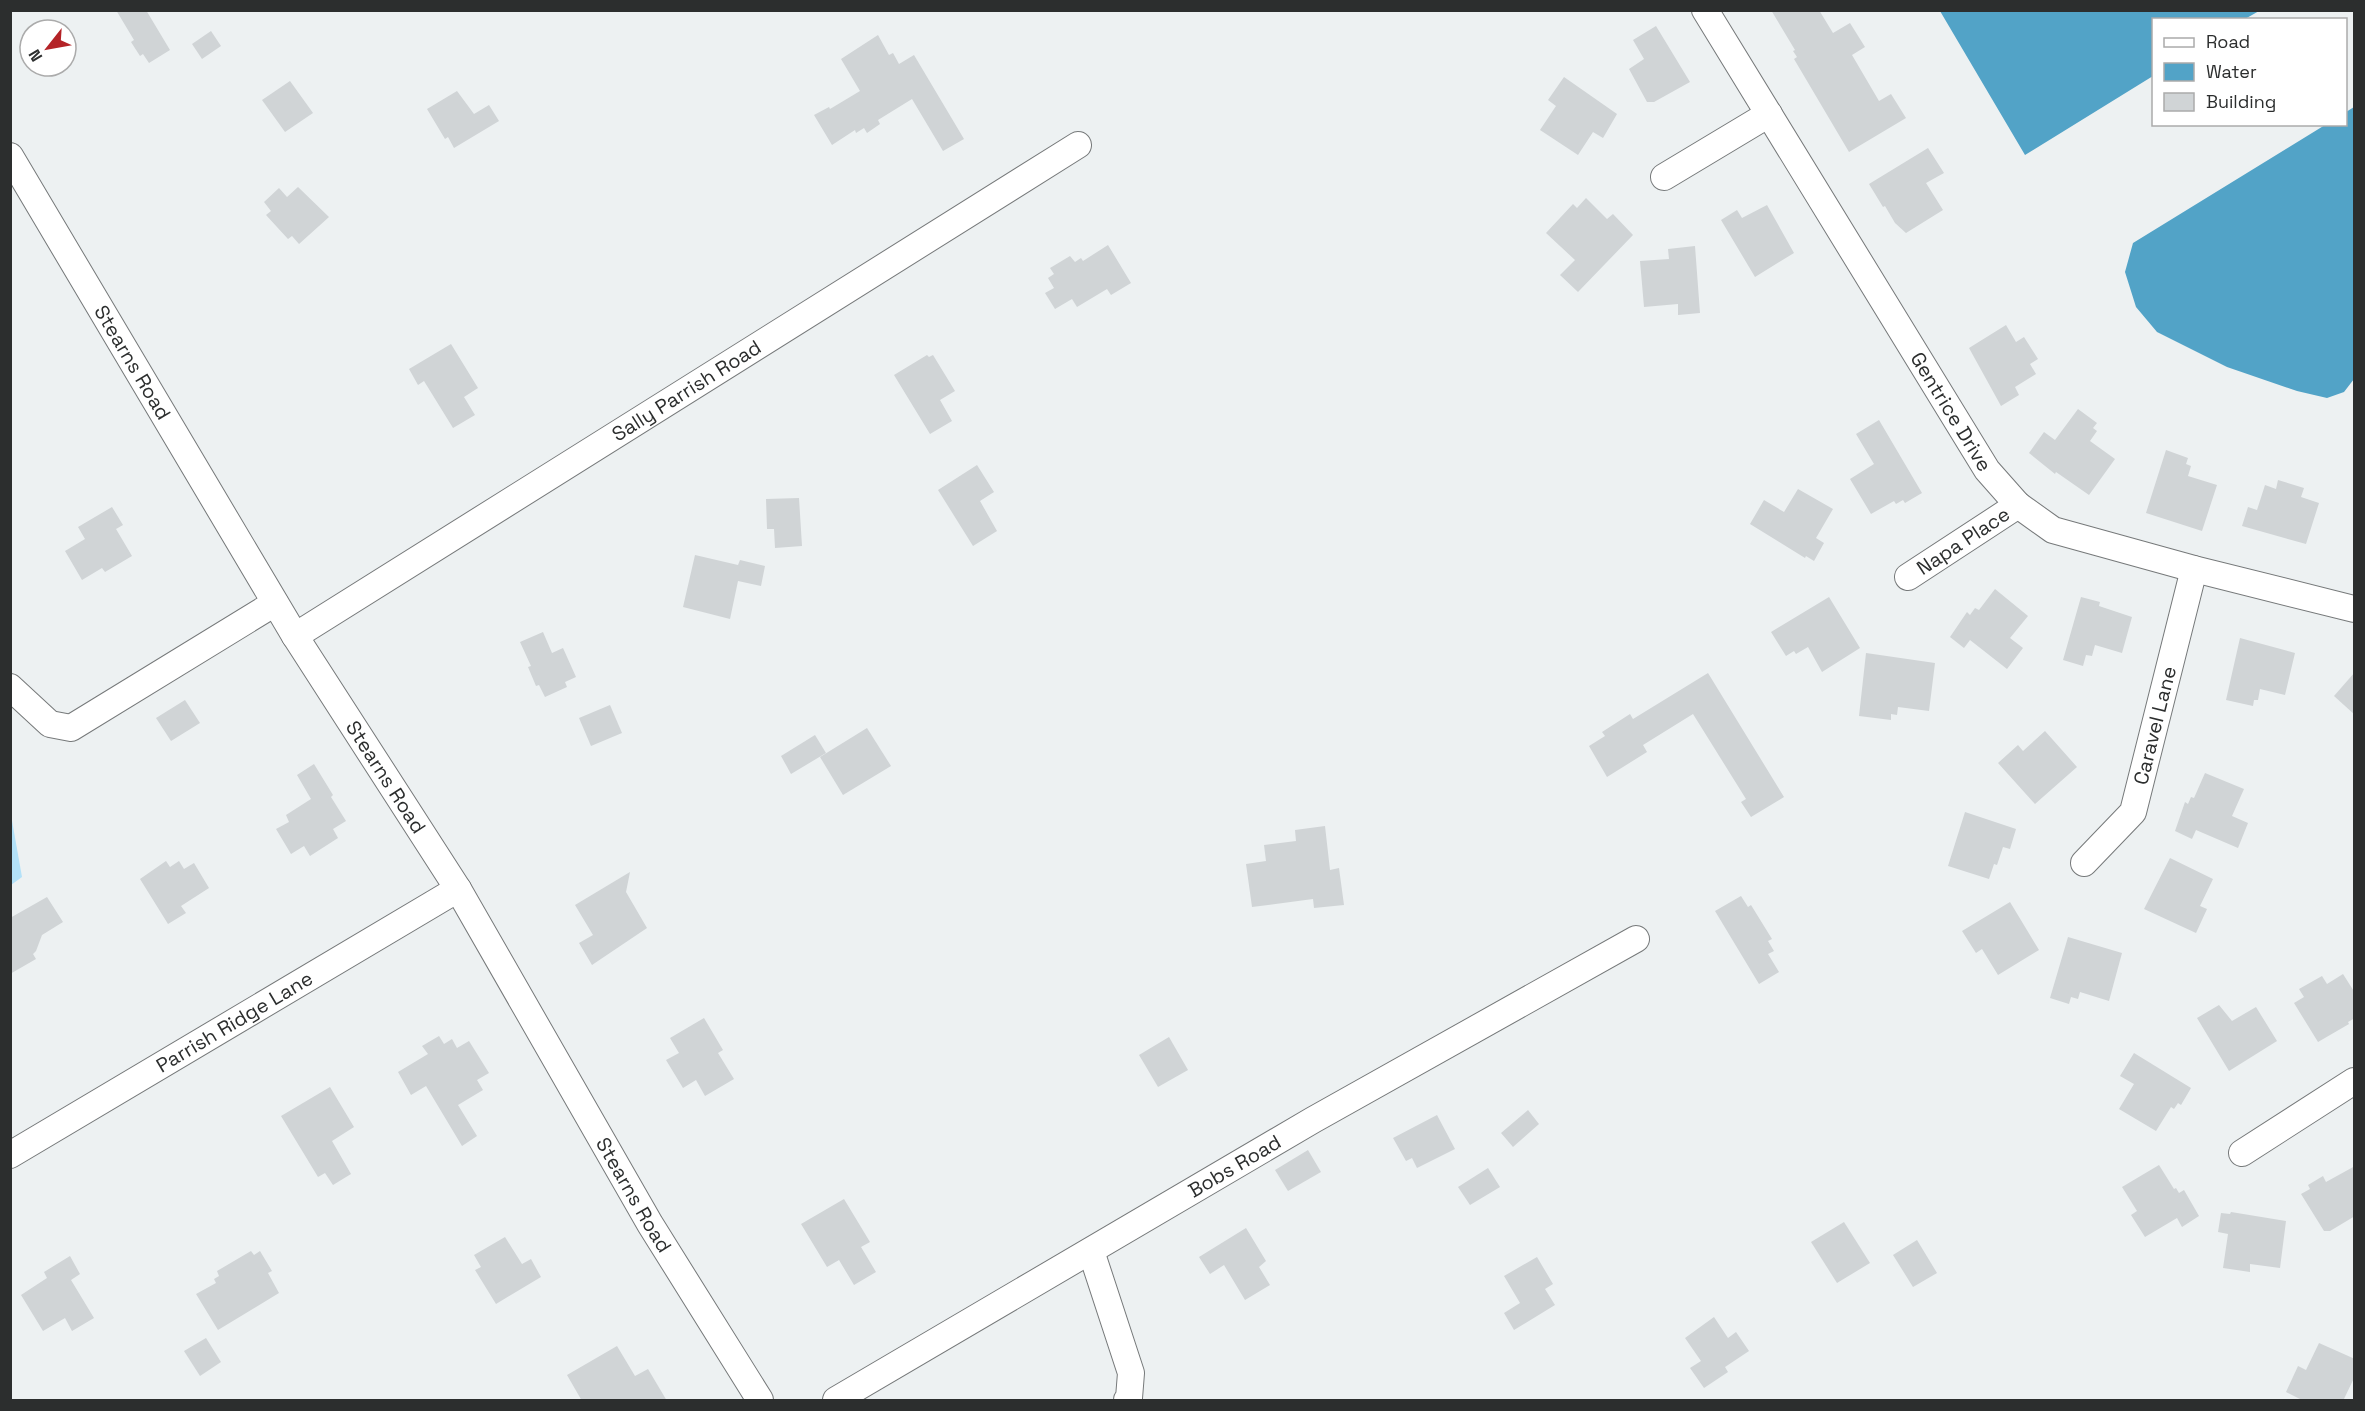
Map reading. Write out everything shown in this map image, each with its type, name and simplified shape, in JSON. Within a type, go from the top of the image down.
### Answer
[{"type":"street","name":"Gentrice Drive","points":[[1705,10],[1987,470],[2018,505],[2053,530],[2194,569],[2355,609]]},
{"type":"street","points":[[1664,177],[1769,114]]},
{"type":"street","name":"Sally Parrish Road","points":[[295,636],[1078,145]]},
{"type":"street","name":"Stearns Road","points":[[10,156],[295,636],[458,889],[650,1224],[760,1401]]},
{"type":"street","name":"Napa Place","points":[[1908,577],[2018,505]]},
{"type":"street","name":"Caravel Lane","points":[[2084,863],[2133,812],[2194,569]]},
{"type":"street","points":[[10,687],[50,724],[71,728],[275,603]]},
{"type":"street","name":"Parrish Ridge Lane","points":[[10,1155],[458,889]]},
{"type":"street","name":"Bobs Road","points":[[836,1401],[1313,1120],[1636,939]]},
{"type":"street","points":[[2242,1153],[2355,1081]]},
{"type":"street","points":[[1091,1251],[1131,1373],[1130,1398],[1127,1401]]},
{"type":"shaded area","points":[[11,815],[22,877],[10,885]]},
{"type":"water","points":[[1940,11],[2259,11],[2247,18],[2152,18],[2152,77],[2025,155]]},
{"type":"water","points":[[2354,107],[2354,379],[2344,392],[2327,398],[2297,391],[2227,367],[2157,332],[2136,307],[2125,272],[2133,243],[2323,126],[2347,126],[2347,111]]},
{"type":"building","points":[[116,10],[146,10],[170,50],[149,63],[143,54],[140,56],[131,42],[134,40]]},
{"type":"building","points":[[1771,10],[1819,10],[1833,33],[1850,23],[1865,47],[1852,55],[1879,101],[1891,94],[1906,118],[1849,152],[1794,59],[1797,57],[1793,51],[1795,50]]},
{"type":"building","points":[[1656,26],[1690,82],[1654,102],[1647,102],[1629,69],[1644,59],[1633,40]]},
{"type":"building","points":[[211,31],[221,46],[202,59],[192,44]]},
{"type":"building","points":[[878,35],[889,55],[893,53],[899,64],[914,55],[964,139],[943,151],[912,99],[878,120],[880,124],[867,133],[864,128],[856,133],[855,130],[832,145],[814,115],[829,107],[830,109],[860,91],[841,59]]},
{"type":"building","points":[[1564,77],[1617,114],[1603,138],[1593,132],[1578,155],[1540,130],[1556,106],[1548,100]]},
{"type":"building","points":[[290,81],[313,113],[285,132],[262,100]]},
{"type":"building","points":[[457,91],[474,114],[489,105],[499,121],[454,148],[448,137],[445,139],[427,109]]},
{"type":"building","points":[[1928,148],[1944,173],[1926,183],[1943,210],[1906,233],[1895,223],[1869,184]]},
{"type":"building","points":[[298,187],[329,217],[299,244],[292,236],[288,239],[266,215],[271,211],[264,202],[279,188],[287,197]]},
{"type":"building","points":[[1586,198],[1607,219],[1613,214],[1633,235],[1578,292],[1560,275],[1575,260],[1546,233],[1573,204],[1577,208]]},
{"type":"building","points":[[1767,205],[1794,253],[1755,277],[1721,220],[1737,210],[1742,218]]},
{"type":"building","points":[[1108,245],[1131,283],[1111,295],[1107,289],[1077,307],[1072,299],[1055,309],[1045,293],[1054,288],[1048,278],[1054,274],[1050,268],[1070,256],[1075,262],[1081,258],[1083,261]]},
{"type":"building","points":[[1695,246],[1700,313],[1678,315],[1678,304],[1644,307],[1640,261],[1669,259],[1668,249]]},
{"type":"building","points":[[2006,325],[2016,342],[2024,337],[2038,359],[2030,364],[2036,374],[2015,387],[2019,395],[2001,406],[1969,348]]},
{"type":"building","points":[[451,344],[478,388],[464,397],[475,415],[453,428],[424,381],[418,385],[409,369]]},
{"type":"building","points":[[927,355],[929,357],[933,355],[955,391],[940,400],[952,421],[930,434],[894,375]]},
{"type":"building","points":[[2078,409],[2097,423],[2093,428],[2097,431],[2090,441],[2115,459],[2089,495],[2056,472],[2055,474],[2029,453],[2044,432],[2055,440]]},
{"type":"building","points":[[1879,420],[1922,493],[1905,503],[1903,500],[1896,504],[1894,501],[1871,514],[1850,479],[1874,464],[1856,434]]},
{"type":"building","points":[[2166,450],[2188,458],[2186,464],[2191,466],[2188,476],[2217,485],[2202,531],[2146,513]]},
{"type":"building","points":[[977,465],[994,492],[980,501],[997,531],[973,546],[938,490]]},
{"type":"building","points":[[2278,480],[2304,488],[2301,497],[2319,503],[2306,544],[2242,526],[2248,507],[2257,510],[2265,485],[2276,489]]},
{"type":"building","points":[[1798,489],[1833,509],[1816,538],[1824,543],[1814,561],[1806,556],[1805,558],[1750,524],[1764,500],[1784,512]]},
{"type":"building","points":[[799,498],[802,546],[775,548],[774,529],[767,529],[766,499]]},
{"type":"building","points":[[112,507],[123,525],[116,529],[132,556],[105,572],[102,568],[82,580],[65,551],[85,539],[78,527]]},
{"type":"building","points":[[695,555],[738,565],[740,560],[765,566],[761,586],[738,581],[730,619],[683,607]]},
{"type":"building","points":[[1995,589],[2028,616],[2010,638],[2023,648],[2007,669],[1970,640],[1964,648],[1950,637],[1967,612],[1970,615],[1975,608],[1979,610]]},
{"type":"building","points":[[1829,597],[1860,648],[1822,672],[1808,647],[1796,654],[1794,651],[1786,656],[1771,632]]},
{"type":"building","points":[[2081,597],[2100,602],[2099,606],[2132,617],[2122,653],[2095,645],[2092,656],[2086,655],[2083,666],[2063,660]]},
{"type":"building","points":[[543,632],[552,653],[563,648],[576,677],[565,682],[567,687],[545,697],[539,685],[536,686],[528,667],[531,666],[520,642]]},
{"type":"building","points":[[2240,638],[2295,653],[2285,695],[2260,689],[2258,700],[2254,700],[2253,706],[2226,700]]},
{"type":"building","points":[[1866,653],[1935,663],[1929,711],[1898,707],[1897,715],[1891,714],[1891,720],[1859,716]]},
{"type":"building","points":[[2355,672],[2355,715],[2334,696]]},
{"type":"building","points":[[1708,673],[1784,797],[1751,817],[1741,802],[1746,799],[1693,714],[1643,745],[1647,752],[1607,777],[1589,746],[1605,736],[1602,732],[1630,714],[1633,719]]},
{"type":"building","points":[[185,700],[200,723],[171,741],[156,718]]},
{"type":"building","points":[[610,705],[622,733],[591,746],[579,718]]},
{"type":"building","points":[[867,728],[891,766],[843,795],[820,757]]},
{"type":"building","points":[[2045,731],[2077,767],[2035,804],[1998,763],[2018,745],[2023,751]]},
{"type":"building","points":[[815,735],[826,753],[791,774],[781,756]]},
{"type":"building","points":[[314,764],[346,821],[333,829],[338,838],[310,856],[304,846],[291,854],[276,829],[289,822],[286,815],[311,799],[297,775]]},
{"type":"building","points":[[2205,773],[2244,789],[2232,816],[2248,823],[2238,848],[2196,830],[2192,839],[2175,831],[2185,802],[2188,804],[2191,797],[2194,798]]},
{"type":"building","points":[[1965,812],[2016,829],[2010,849],[2003,847],[1989,879],[1948,866]]},
{"type":"building","points":[[1325,826],[1330,870],[1339,868],[1344,905],[1314,908],[1313,899],[1252,907],[1246,864],[1266,861],[1264,845],[1296,841],[1295,830]]},
{"type":"building","points":[[2170,858],[2213,879],[2200,906],[2207,909],[2196,933],[2144,909]]},
{"type":"building","points":[[166,861],[170,867],[179,861],[184,869],[194,863],[209,888],[181,906],[186,913],[168,924],[140,879]]},
{"type":"building","points":[[630,872],[626,892],[647,928],[592,965],[579,943],[593,935],[575,905]]},
{"type":"building","points":[[1741,896],[1748,907],[1751,905],[1772,939],[1768,941],[1774,951],[1768,954],[1779,972],[1759,984],[1715,911]]},
{"type":"building","points":[[47,897],[63,922],[42,935],[33,954],[36,959],[10,974],[10,918]]},
{"type":"building","points":[[2010,902],[2039,950],[1998,975],[1982,949],[1976,953],[1962,931]]},
{"type":"building","points":[[2068,937],[2122,953],[2109,1001],[2080,992],[2078,999],[2071,997],[2069,1004],[2050,998]]},
{"type":"building","points":[[2343,974],[2355,993],[2355,1018],[2318,1042],[2294,1003],[2304,997],[2299,989],[2322,976],[2327,984]]},
{"type":"building","points":[[2219,1005],[2232,1021],[2256,1007],[2277,1041],[2229,1071],[2197,1018]]},
{"type":"building","points":[[704,1018],[723,1050],[718,1053],[734,1079],[705,1096],[696,1080],[683,1088],[666,1060],[679,1053],[670,1038]]},
{"type":"building","points":[[439,1036],[444,1044],[452,1039],[457,1048],[469,1041],[489,1073],[477,1080],[483,1090],[458,1105],[477,1136],[462,1146],[426,1086],[411,1095],[398,1072],[428,1054],[422,1046]]},
{"type":"building","points":[[1169,1037],[1188,1070],[1158,1087],[1139,1055]]},
{"type":"building","points":[[2134,1053],[2191,1088],[2181,1105],[2178,1103],[2174,1109],[2171,1107],[2156,1131],[2119,1109],[2134,1084],[2120,1076]]},
{"type":"building","points":[[330,1087],[354,1127],[332,1141],[351,1174],[333,1185],[325,1173],[318,1177],[281,1116]]},
{"type":"building","points":[[1528,1110],[1539,1124],[1513,1147],[1501,1133]]},
{"type":"building","points":[[1437,1115],[1455,1149],[1417,1168],[1412,1158],[1406,1161],[1393,1138]]},
{"type":"building","points":[[1308,1150],[1321,1172],[1288,1191],[1275,1170]]},
{"type":"building","points":[[2159,1165],[2174,1189],[2176,1188],[2179,1193],[2184,1190],[2199,1216],[2182,1227],[2177,1218],[2145,1237],[2131,1215],[2137,1211],[2122,1187]]},
{"type":"building","points":[[2355,1166],[2355,1216],[2330,1231],[2324,1231],[2301,1194],[2310,1189],[2308,1185],[2323,1176],[2326,1182]]},
{"type":"building","points":[[1488,1168],[1500,1187],[1470,1205],[1458,1187]]},
{"type":"building","points":[[844,1199],[870,1242],[861,1247],[876,1272],[854,1285],[839,1260],[827,1267],[801,1224]]},
{"type":"building","points":[[2231,1212],[2286,1221],[2280,1268],[2250,1264],[2250,1272],[2223,1268],[2228,1234],[2218,1232],[2221,1213],[2230,1214]]},
{"type":"building","points":[[1844,1222],[1870,1263],[1837,1283],[1811,1242]]},
{"type":"building","points":[[1246,1228],[1266,1261],[1259,1267],[1270,1285],[1245,1300],[1224,1265],[1210,1274],[1199,1257]]},
{"type":"building","points":[[505,1237],[522,1264],[531,1259],[541,1277],[496,1304],[475,1270],[481,1267],[474,1255]]},
{"type":"building","points":[[1917,1240],[1937,1273],[1913,1287],[1893,1255]]},
{"type":"building","points":[[251,1251],[254,1255],[260,1251],[272,1271],[268,1273],[279,1293],[218,1330],[196,1294],[216,1283],[214,1279],[219,1276],[217,1271]]},
{"type":"building","points":[[70,1256],[80,1274],[71,1280],[94,1318],[72,1331],[65,1318],[43,1331],[21,1295],[47,1278],[44,1272]]},
{"type":"building","points":[[1537,1257],[1553,1284],[1545,1289],[1555,1305],[1514,1330],[1504,1313],[1520,1303],[1504,1276]]},
{"type":"building","points":[[1714,1317],[1728,1338],[1736,1332],[1749,1351],[1725,1367],[1728,1372],[1704,1388],[1690,1368],[1701,1361],[1685,1338]]},
{"type":"building","points":[[206,1338],[221,1362],[200,1376],[184,1351]]},
{"type":"building","points":[[2319,1343],[2355,1359],[2355,1376],[2343,1401],[2304,1401],[2286,1392],[2298,1366],[2306,1370]]},
{"type":"building","points":[[617,1346],[635,1376],[648,1369],[667,1401],[582,1401],[567,1375]]}]
